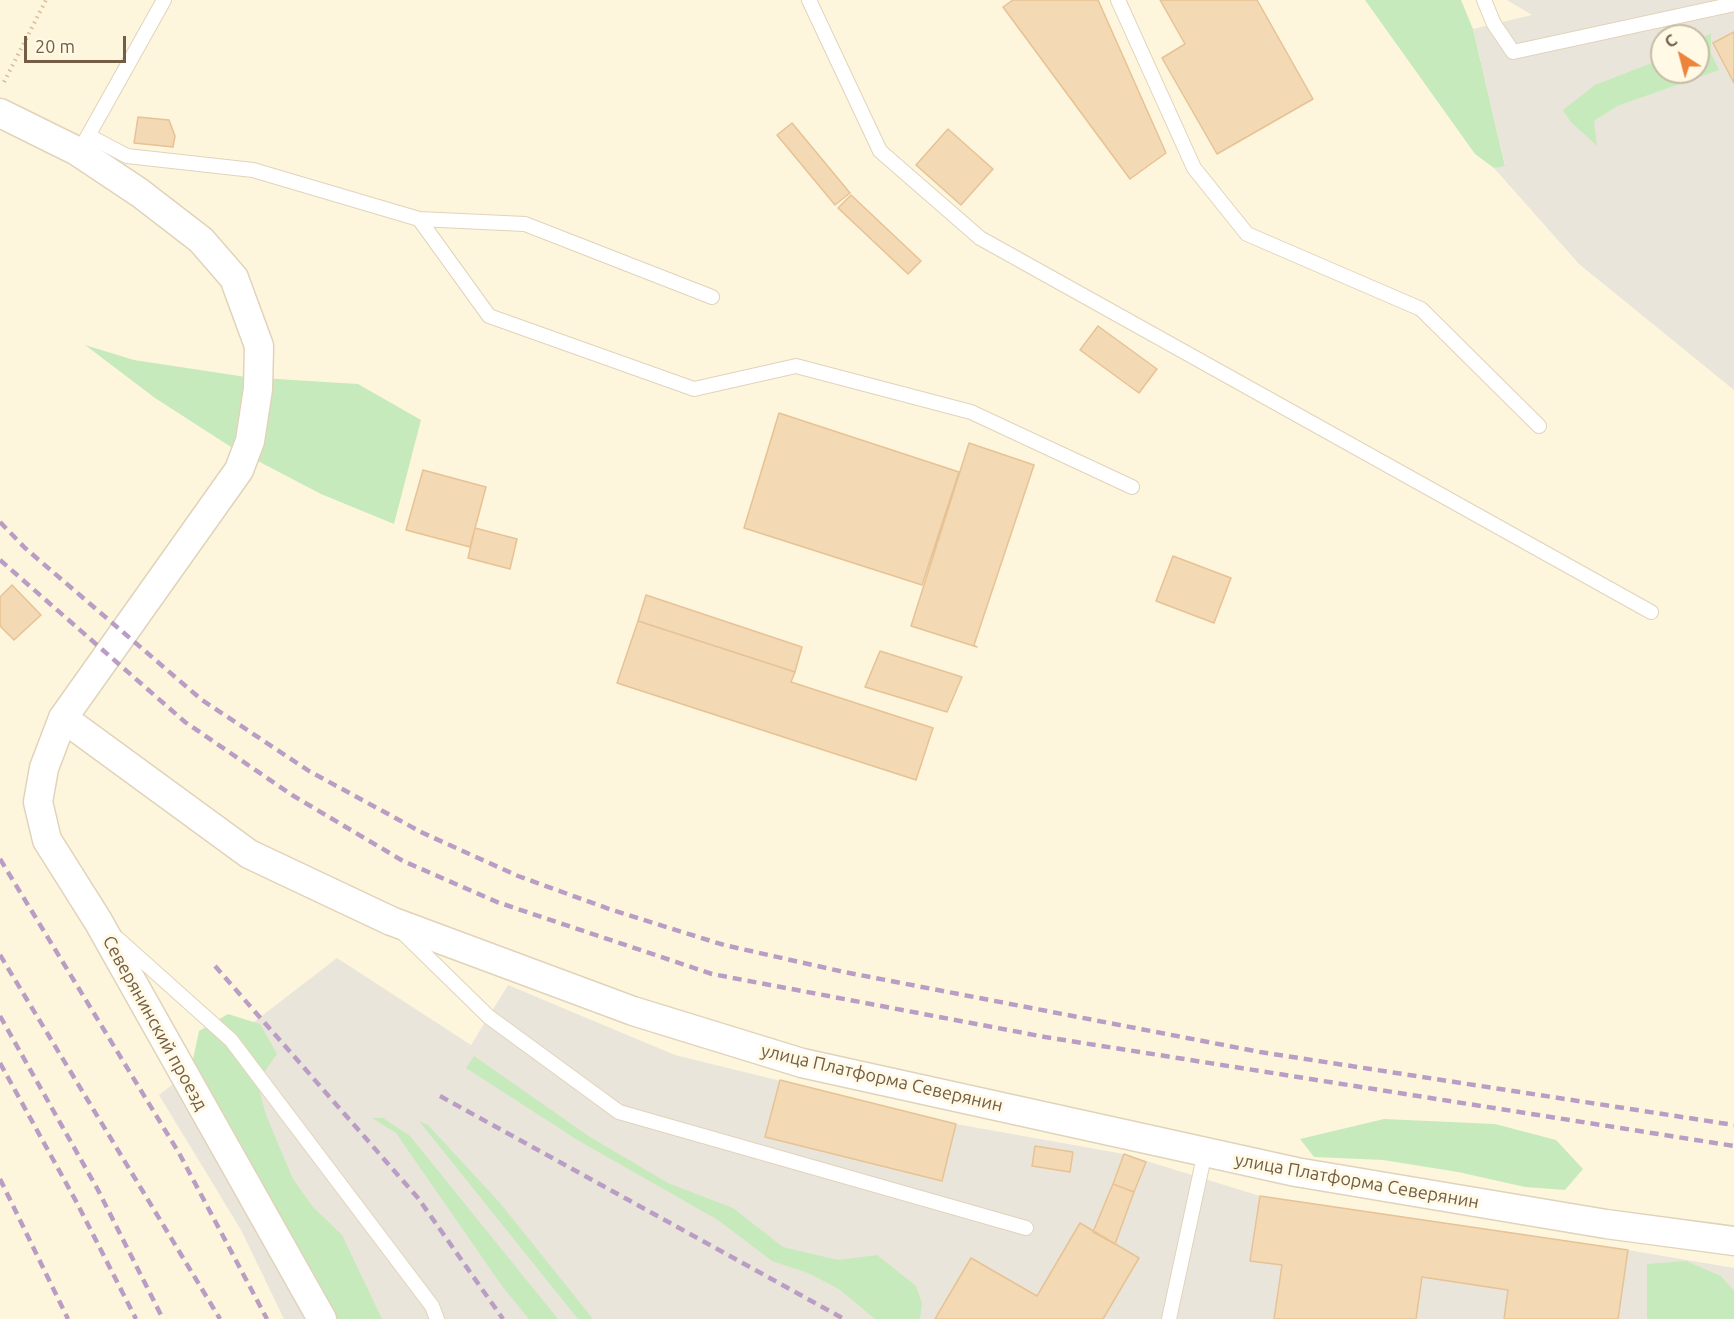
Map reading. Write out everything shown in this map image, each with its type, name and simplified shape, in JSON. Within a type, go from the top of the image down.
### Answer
[{"type":"street","name":"Северянинский проезд","points":[[0,113],[83,144],[140,193],[201,240],[234,278],[259,346],[258,378],[250,441],[239,470],[63,718],[44,768],[38,802],[47,840],[98,921],[322,1319]]},
{"type":"street","name":"улица Платформа Северянин","points":[[63,718],[249,854],[391,921],[633,1011],[802,1063],[1296,1173],[1606,1224],[1734,1241]]},
{"type":"lane","points":[[164,0],[83,144],[127,156],[253,170],[419,219],[525,224],[711,297]]},
{"type":"lane","points":[[809,0],[880,151],[980,238],[1651,612]]},
{"type":"lane","points":[[1118,0],[1194,168],[1247,234],[1421,309],[1539,426]]},
{"type":"lane","points":[[1484,0],[1494,24],[1513,52],[1734,4]]},
{"type":"lane","points":[[419,219],[489,316],[694,389],[795,366],[970,412],[1132,487]]},
{"type":"lane","points":[[98,921],[231,1040],[432,1306],[436,1319]]},
{"type":"lane","points":[[391,921],[489,1017],[619,1112],[1026,1228]]},
{"type":"lane","points":[[1168,1319],[1205,1152]]},
{"type":"path","points":[[0,87],[8,76],[46,0]]},
{"type":"shaded area","points":[[1507,0],[1734,0],[1734,32],[1713,43],[1734,83],[1734,390],[1579,264],[1494,168],[1505,165],[1473,29],[1532,15]]},
{"type":"shaded area","points":[[337,958],[471,1045],[508,985],[675,1055],[956,1124],[1124,1154],[1260,1196],[1628,1250],[1734,1268],[1734,1319],[284,1319],[241,1230],[159,1095]]},
{"type":"green space","points":[[1365,0],[1461,0],[1473,29],[1505,166],[1494,168],[1475,154]]},
{"type":"green space","points":[[1710,34],[1711,53],[1719,70],[1710,73]]},
{"type":"green space","points":[[1650,64],[1650,84],[1680,84],[1618,106],[1594,121],[1597,146],[1570,121],[1563,110],[1595,85]]},
{"type":"green space","points":[[85,345],[134,360],[246,377],[358,384],[421,420],[394,524],[321,494],[231,447],[155,398]]},
{"type":"green space","points":[[228,1014],[260,1024],[277,1054],[257,1082],[266,1115],[293,1179],[313,1207],[342,1235],[382,1319],[332,1319],[192,1064],[199,1031]]},
{"type":"green space","points":[[474,1056],[590,1137],[668,1183],[733,1208],[783,1247],[838,1260],[877,1255],[916,1286],[922,1303],[920,1319],[875,1319],[839,1289],[808,1273],[772,1261],[718,1220],[579,1141],[466,1068]]},
{"type":"green space","points":[[372,1118],[383,1118],[410,1136],[558,1319],[529,1319],[502,1286],[396,1133]]},
{"type":"green space","points":[[1384,1119],[1495,1124],[1556,1140],[1583,1169],[1565,1190],[1525,1187],[1458,1172],[1383,1160],[1314,1157],[1300,1139]]},
{"type":"green space","points":[[419,1121],[428,1125],[500,1203],[593,1319],[578,1319]]},
{"type":"green space","points":[[1686,1261],[1721,1276],[1734,1291],[1734,1319],[1647,1319],[1647,1264]]},
{"type":"building","points":[[1013,0],[1098,0],[1166,153],[1130,179],[1003,7]]},
{"type":"building","points":[[1160,0],[1257,0],[1313,99],[1217,154],[1162,58],[1185,44]]},
{"type":"building","points":[[1734,32],[1734,83],[1713,43]]},
{"type":"building","points":[[138,117],[169,120],[175,136],[173,147],[134,143]]},
{"type":"building","points":[[792,123],[850,193],[835,205],[777,135]]},
{"type":"building","points":[[948,129],[993,169],[961,205],[916,165]]},
{"type":"building","points":[[851,195],[921,261],[908,274],[838,208]]},
{"type":"building","points":[[1098,326],[1157,369],[1139,393],[1080,350]]},
{"type":"building","points":[[779,413],[959,472],[922,585],[744,528]]},
{"type":"building","points":[[969,443],[1034,465],[974,645],[977,647],[911,626]]},
{"type":"building","points":[[423,470],[486,487],[470,547],[406,530]]},
{"type":"building","points":[[475,528],[517,539],[510,569],[468,558]]},
{"type":"building","points":[[1173,556],[1231,578],[1214,623],[1156,601]]},
{"type":"building","points":[[12,585],[41,615],[14,640],[0,626],[0,597]]},
{"type":"building","points":[[646,595],[802,647],[795,672],[638,621]]},
{"type":"building","points":[[638,621],[795,672],[791,682],[933,728],[916,780],[617,683]]},
{"type":"building","points":[[880,651],[962,677],[947,712],[865,687]]},
{"type":"building","points":[[780,1080],[956,1124],[942,1181],[765,1137]]},
{"type":"building","points":[[1035,1146],[1073,1152],[1070,1172],[1032,1166]]},
{"type":"building","points":[[1124,1154],[1146,1162],[1134,1192],[1113,1184]]},
{"type":"building","points":[[1113,1184],[1134,1192],[1115,1244],[1093,1232]]},
{"type":"building","points":[[1260,1196],[1628,1250],[1618,1319],[1504,1319],[1508,1290],[1422,1277],[1416,1319],[1274,1319],[1282,1265],[1250,1261]]},
{"type":"building","points":[[1080,1223],[1139,1258],[1103,1319],[935,1319],[971,1258],[1037,1296]]},
{"type":"railway","points":[[0,522],[25,548],[202,700],[309,771],[423,833],[518,876],[612,910],[724,945],[844,972],[1260,1052],[1734,1125]]},
{"type":"railway","points":[[0,560],[185,722],[292,795],[403,861],[497,902],[712,974],[1045,1037],[1734,1146]]},
{"type":"railway","points":[[0,859],[179,1153],[267,1319]]},
{"type":"railway","points":[[0,955],[220,1319]]},
{"type":"railway","points":[[215,966],[418,1198],[503,1319]]},
{"type":"railway","points":[[0,1016],[98,1190],[163,1319]]},
{"type":"railway","points":[[0,1063],[77,1203],[136,1319]]},
{"type":"railway","points":[[440,1096],[844,1319]]},
{"type":"railway","points":[[0,1179],[68,1319]]}]
